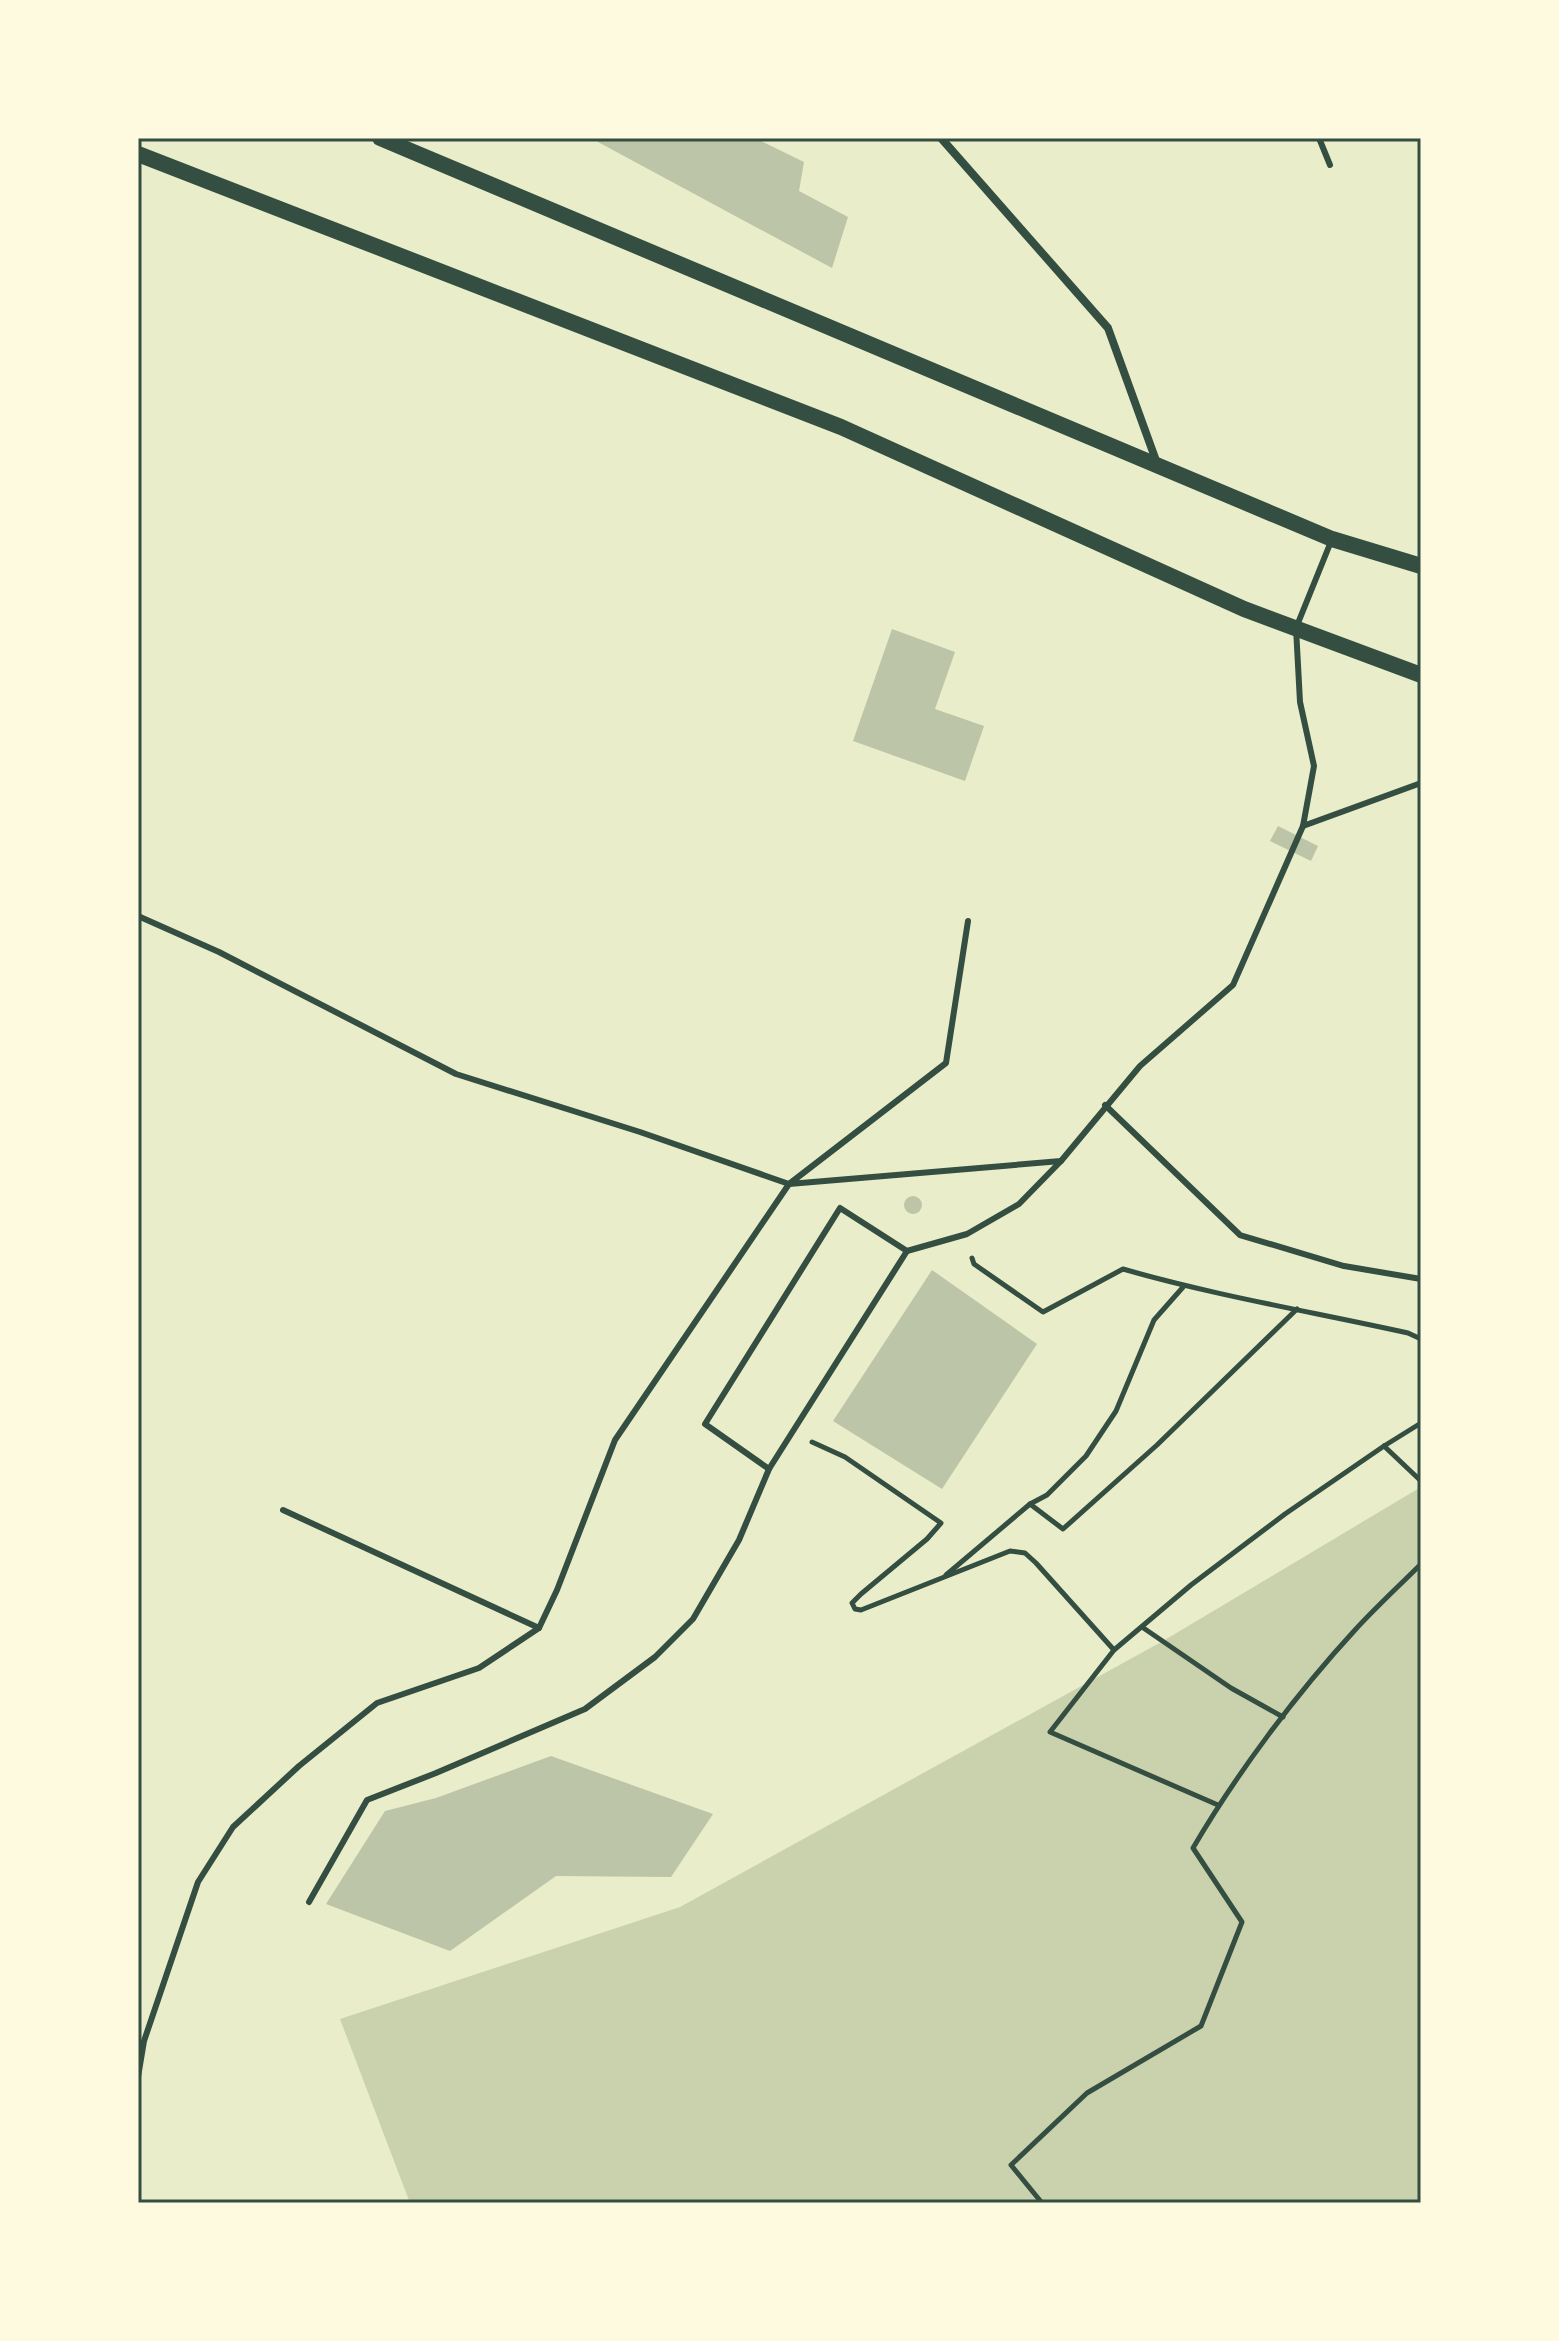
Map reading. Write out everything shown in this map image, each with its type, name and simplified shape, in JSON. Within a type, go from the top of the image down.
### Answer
[{"type":"main road","points":[[380,138],[1332,539],[1421,566]]},
{"type":"main road","points":[[138,154],[841,427],[1244,609],[1421,675]]},
{"type":"street","points":[[941,138],[1108,328],[1158,466]]},
{"type":"lane","points":[[1319,138],[1330,165]]},
{"type":"lane","points":[[309,1902],[367,1800],[585,1709],[655,1657],[693,1619],[739,1540],[769,1469],[907,1251],[961,1236],[1019,1204],[1061,1161],[1140,1066],[1233,985],[1303,826],[1314,766],[1300,702],[1296,628],[1332,539]]},
{"type":"lane","points":[[1303,826],[1421,783]]},
{"type":"lane","points":[[138,916],[219,952],[456,1074],[640,1132],[789,1184],[1061,1161]]},
{"type":"lane","points":[[138,2077],[144,2041],[198,1882],[233,1827],[299,1766],[377,1703],[479,1668],[539,1628],[557,1590],[615,1440],[789,1184],[946,1063],[968,921]]},
{"type":"lane","points":[[1105,1105],[1240,1235],[1344,1266],[1421,1279]]},
{"type":"lane","points":[[769,1469],[705,1424],[840,1208],[907,1251]]},
{"type":"lane","points":[[283,1510],[539,1628]]},
{"type":"path","points":[[961,1236],[974,1264],[1043,1312],[1123,1269],[1184,1286],[1408,1333],[1421,1339]]},
{"type":"path","points":[[940,1580],[1030,1504],[1047,1495],[1086,1456],[1116,1411],[1154,1320],[1184,1286]]},
{"type":"path","points":[[1030,1504],[1063,1529],[1157,1445],[1298,1308]]},
{"type":"path","points":[[1218,1805],[1050,1732],[1114,1650],[1142,1626],[1226,1558],[1421,1423]]},
{"type":"path","points":[[792,1434],[845,1457],[941,1523],[927,1539],[861,1594],[852,1603],[855,1609],[861,1610],[1010,1551],[1025,1553],[1057,1584],[1114,1650]]},
{"type":"path","points":[[1384,1446],[1421,1481]]},
{"type":"path","points":[[1042,2203],[1011,2165],[1087,2093],[1201,2026],[1242,1922],[1193,1848],[1218,1805],[1283,1717],[1355,1630],[1421,1564]]},
{"type":"path","points":[[1142,1626],[1231,1688],[1283,1717]]},
{"type":"green space","points":[[1421,1487],[1421,2203],[410,2203],[340,2019],[680,1907],[1163,1641]]},
{"type":"building","points":[[599,138],[755,138],[804,162],[799,191],[848,217],[832,268],[598,142]]},
{"type":"building","points":[[892,629],[955,652],[935,709],[984,726],[965,781],[853,741]]},
{"type":"building","points":[[1278,826],[1318,846],[1311,861],[1270,841]]},
{"type":"building","points":[[913,1196],[922,1205],[913,1214],[904,1205]]},
{"type":"building","points":[[932,1270],[1037,1344],[942,1489],[833,1421]]},
{"type":"building","points":[[551,1756],[713,1814],[671,1877],[556,1876],[450,1951],[326,1904],[385,1811],[436,1798]]}]
